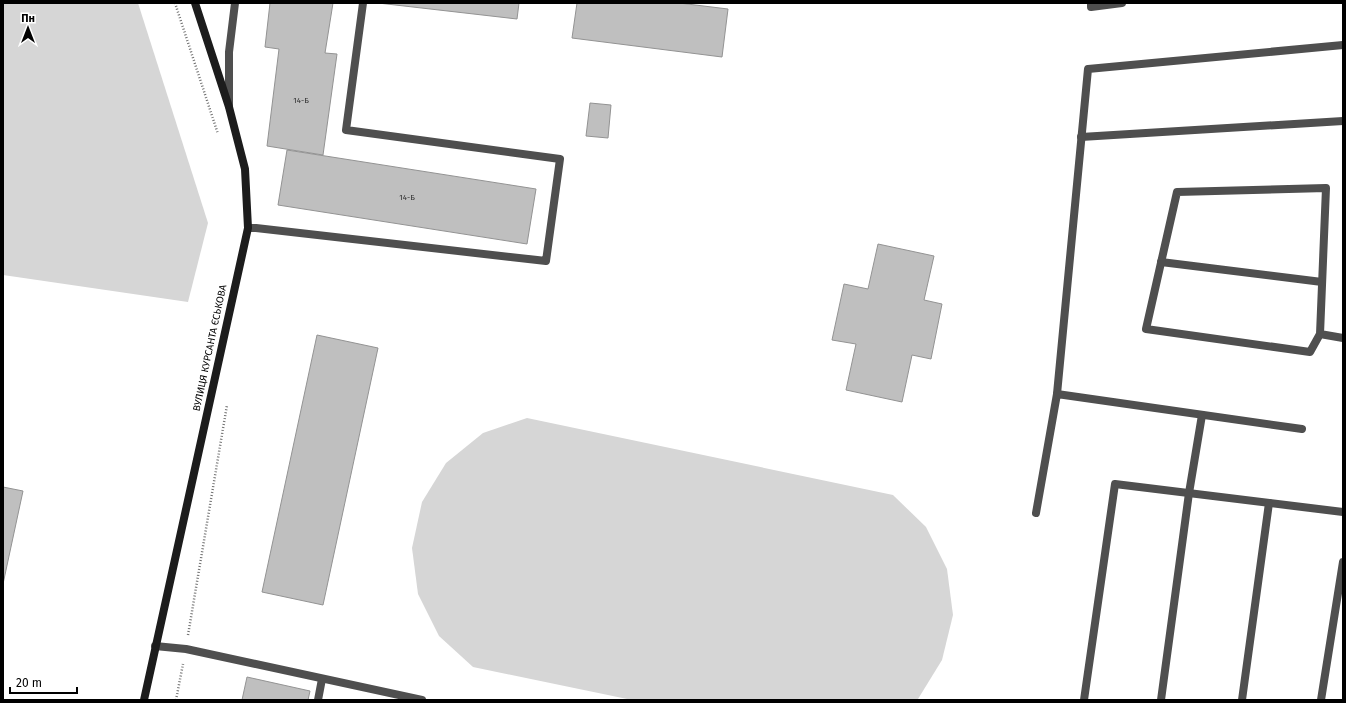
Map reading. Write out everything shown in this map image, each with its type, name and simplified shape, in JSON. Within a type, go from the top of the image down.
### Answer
[{"type":"street","name":"ВУЛИЦЯ КУРСАНТА ЄСЬКОВА","points":[[144,700],[248,228],[245,170],[229,107],[195,3]]},
{"type":"lane","points":[[229,107],[229,52],[235,3]]},
{"type":"lane","points":[[248,228],[546,261],[560,159],[346,130],[363,3]]},
{"type":"lane","points":[[1091,3],[1091,7],[1122,3]]},
{"type":"lane","points":[[1036,513],[1056,394],[1088,69],[1343,45]]},
{"type":"lane","points":[[1081,137],[1343,121]]},
{"type":"lane","points":[[1326,188],[1320,334],[1310,352],[1146,329],[1161,262],[1177,192],[1326,188]]},
{"type":"lane","points":[[1161,262],[1322,282]]},
{"type":"lane","points":[[1320,334],[1343,338]]},
{"type":"lane","points":[[1056,394],[1302,429]]},
{"type":"lane","points":[[1161,700],[1189,493],[1202,415]]},
{"type":"lane","points":[[1084,700],[1115,484],[1343,512]]},
{"type":"lane","points":[[1242,700],[1268,503]]},
{"type":"lane","points":[[1321,700],[1343,562]]},
{"type":"lane","points":[[155,646],[186,649],[422,700]]},
{"type":"lane","points":[[318,700],[322,679]]},
{"type":"path","points":[[175,3],[218,134]]},
{"type":"path","points":[[176,700],[186,649]]},
{"type":"shaded area","points":[[3,3],[138,3],[208,223],[188,302],[3,275]]},
{"type":"shaded area","points":[[527,418],[893,495],[926,527],[947,569],[953,615],[942,660],[918,699],[632,700],[473,667],[439,636],[418,594],[412,548],[422,502],[446,463],[483,433]]},
{"type":"building","points":[[270,3],[333,3],[325,53],[337,54],[323,155],[267,146],[279,49],[265,47]]},
{"type":"building","points":[[378,3],[519,3],[517,19]]},
{"type":"building","points":[[577,3],[679,3],[728,9],[722,57],[572,38]]},
{"type":"building","points":[[590,103],[611,105],[608,138],[586,136]]},
{"type":"building","points":[[287,150],[536,189],[527,244],[278,205]]},
{"type":"building","points":[[878,244],[934,256],[924,300],[942,304],[931,359],[912,355],[902,402],[846,390],[856,344],[832,340],[844,284],[868,289]]},
{"type":"building","points":[[317,335],[378,348],[323,605],[262,592]]},
{"type":"building","points":[[3,487],[23,491],[3,584]]},
{"type":"building","points":[[247,677],[310,691],[308,700],[242,700]]}]
